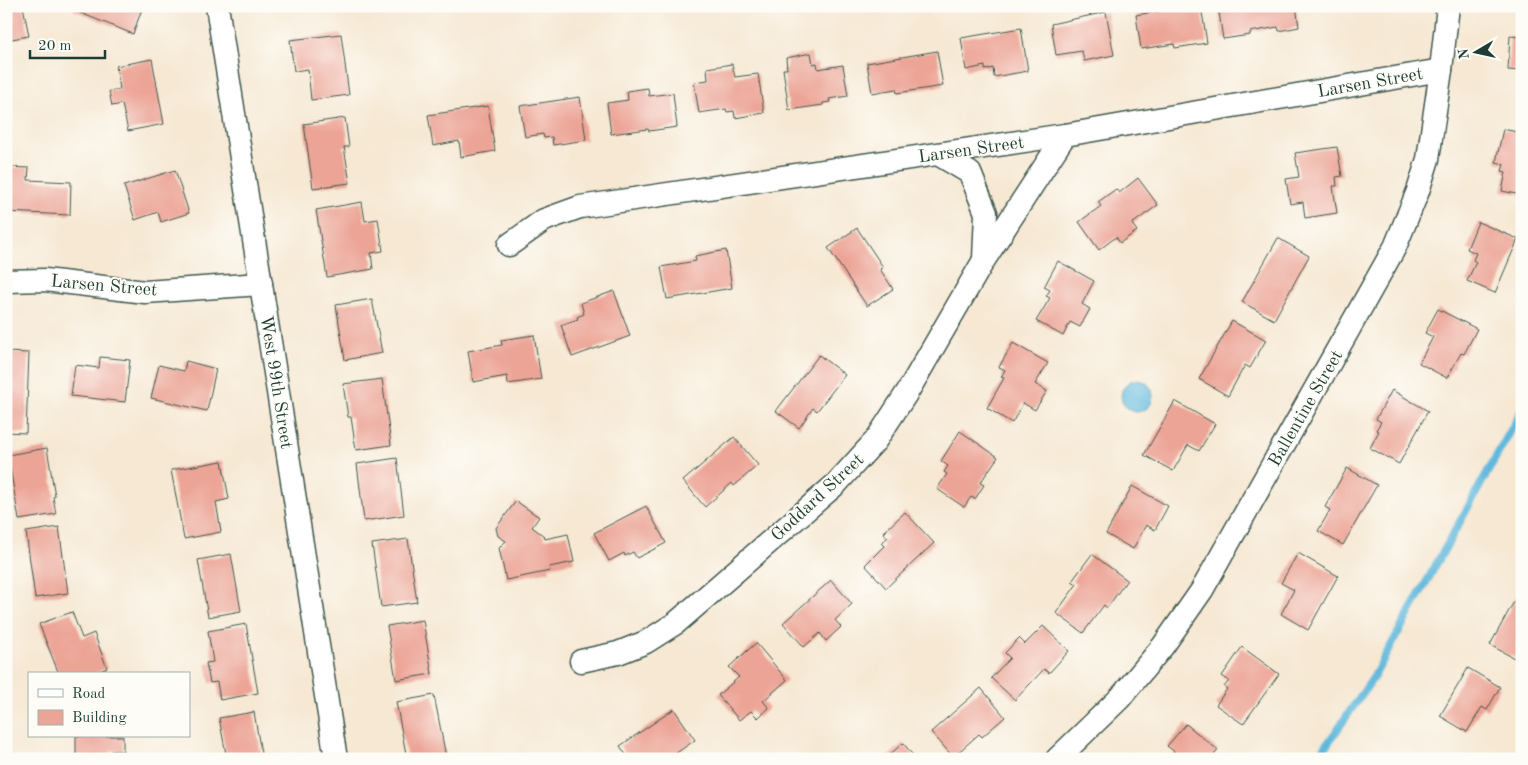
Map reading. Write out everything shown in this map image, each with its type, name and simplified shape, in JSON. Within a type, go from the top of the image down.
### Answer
[{"type":"street","name":"West 99th Street","points":[[216,6],[336,759]]},
{"type":"street","name":"Ballentine Street","points":[[1057,759],[1120,698],[1163,646],[1202,590],[1395,247],[1418,191],[1428,159],[1448,6]]},
{"type":"street","name":"Larsen Street","points":[[509,245],[544,220],[580,206],[1065,135],[1441,70]]},
{"type":"street","name":"Goddard Street","points":[[581,661],[618,653],[646,642],[676,623],[836,484],[876,440],[908,391],[984,260],[1065,135]]},
{"type":"street","name":"Goddard Street","points":[[938,154],[970,173],[986,213],[984,260]]},
{"type":"street","name":"Larsen Street","points":[[6,281],[45,280],[145,292],[261,284]]},
{"type":"water","points":[[1137,380],[1143,381],[1148,385],[1152,390],[1152,402],[1148,407],[1143,411],[1137,412],[1131,411],[1126,407],[1122,402],[1121,396],[1122,390],[1126,385],[1131,381]]},
{"type":"building","points":[[6,6],[23,6],[29,36],[6,40]]},
{"type":"building","points":[[74,6],[143,6],[133,34],[73,10]]},
{"type":"building","points":[[1190,6],[1201,6],[1207,43],[1175,48],[1174,44],[1141,49],[1136,15]]},
{"type":"building","points":[[1218,6],[1296,6],[1299,27],[1279,31],[1278,27],[1250,32],[1250,35],[1223,39]]},
{"type":"building","points":[[1106,12],[1114,55],[1084,61],[1082,51],[1056,55],[1051,24]]},
{"type":"building","points":[[1021,28],[1028,71],[994,77],[993,68],[985,70],[985,66],[966,70],[961,38]]},
{"type":"building","points":[[341,34],[349,95],[311,100],[308,69],[294,71],[290,40]]},
{"type":"building","points":[[1510,36],[1522,37],[1522,71],[1508,70]]},
{"type":"building","points":[[937,51],[943,86],[897,93],[896,89],[872,93],[867,63]]},
{"type":"building","points":[[811,53],[813,64],[817,63],[818,69],[843,65],[848,96],[829,99],[830,102],[823,103],[823,105],[789,110],[783,69],[787,69],[786,58]]},
{"type":"building","points":[[152,59],[164,124],[128,131],[122,104],[112,106],[109,91],[120,89],[116,66]]},
{"type":"building","points":[[732,64],[735,77],[758,74],[764,113],[735,118],[734,111],[727,112],[726,109],[699,113],[694,82],[708,80],[707,68]]},
{"type":"building","points":[[648,88],[649,96],[673,93],[677,127],[611,134],[607,103],[628,100],[627,91]]},
{"type":"building","points":[[580,97],[586,140],[553,145],[552,137],[544,138],[543,134],[525,137],[520,106]]},
{"type":"building","points":[[488,106],[495,151],[461,157],[459,141],[433,146],[428,115]]},
{"type":"building","points":[[345,118],[349,147],[344,147],[350,183],[313,188],[304,124]]},
{"type":"building","points":[[1503,129],[1522,133],[1522,195],[1502,191],[1506,172],[1502,171],[1504,164],[1496,162]]},
{"type":"building","points":[[1337,147],[1342,176],[1336,177],[1337,186],[1333,186],[1337,213],[1305,218],[1303,202],[1290,204],[1286,179],[1299,177],[1295,153]]},
{"type":"building","points":[[6,167],[29,168],[28,180],[71,182],[70,215],[6,212]]},
{"type":"building","points":[[175,170],[189,213],[161,222],[158,212],[135,220],[124,186]]},
{"type":"building","points":[[1138,178],[1158,205],[1132,224],[1137,231],[1120,243],[1116,237],[1099,250],[1079,222],[1101,206],[1098,202],[1116,189],[1119,193]]},
{"type":"building","points":[[362,202],[365,221],[378,219],[383,251],[371,253],[373,269],[327,277],[316,210]]},
{"type":"building","points":[[1478,222],[1518,239],[1495,293],[1467,281],[1476,262],[1473,260],[1476,253],[1467,249]]},
{"type":"building","points":[[857,228],[883,267],[880,269],[893,289],[867,306],[828,248]]},
{"type":"building","points":[[1278,238],[1309,256],[1274,320],[1242,302]]},
{"type":"building","points":[[726,250],[732,288],[667,299],[661,267],[696,261],[695,256]]},
{"type":"building","points":[[1058,261],[1094,281],[1082,304],[1090,309],[1080,327],[1070,322],[1063,336],[1036,321],[1050,298],[1046,296],[1050,290],[1044,287]]},
{"type":"building","points":[[614,291],[630,336],[572,357],[561,325],[578,319],[577,317],[584,314],[581,303]]},
{"type":"building","points":[[372,299],[382,353],[345,360],[336,305]]},
{"type":"building","points":[[1438,309],[1477,329],[1464,354],[1461,353],[1447,378],[1419,363],[1433,337],[1425,333]]},
{"type":"building","points":[[1232,321],[1266,340],[1250,368],[1245,365],[1228,396],[1199,379]]},
{"type":"building","points":[[534,335],[541,379],[508,384],[507,376],[473,382],[468,351],[502,345],[501,340]]},
{"type":"building","points":[[1013,343],[1048,363],[1035,384],[1047,391],[1035,410],[1023,403],[1012,423],[987,408],[1004,378],[1001,377],[1005,370],[999,367]]},
{"type":"building","points":[[6,352],[29,353],[26,433],[6,432]]},
{"type":"building","points":[[819,355],[845,375],[817,411],[813,408],[799,428],[776,411]]},
{"type":"building","points":[[100,357],[130,360],[125,402],[71,396],[75,365],[99,368]]},
{"type":"building","points":[[186,361],[216,369],[207,411],[151,398],[159,365],[184,371]]},
{"type":"building","points":[[382,379],[391,445],[356,450],[343,384]]},
{"type":"building","points":[[1392,390],[1428,411],[1399,464],[1370,448],[1379,431],[1376,430],[1381,422],[1376,419]]},
{"type":"building","points":[[1175,401],[1215,424],[1199,451],[1188,445],[1173,471],[1144,455]]},
{"type":"building","points":[[960,431],[998,457],[980,483],[984,485],[975,499],[971,497],[964,507],[937,489],[947,474],[944,472],[948,466],[941,461]]},
{"type":"building","points":[[734,437],[758,465],[734,486],[732,483],[705,507],[683,481]]},
{"type":"building","points":[[47,448],[56,514],[19,520],[8,455]]},
{"type":"building","points":[[397,458],[404,515],[364,521],[357,464]]},
{"type":"building","points":[[222,461],[229,499],[216,502],[221,532],[184,539],[171,470]]},
{"type":"building","points":[[1347,468],[1377,485],[1343,545],[1318,531],[1330,510],[1325,507]]},
{"type":"building","points":[[1132,486],[1168,506],[1155,530],[1146,525],[1133,549],[1106,534]]},
{"type":"building","points":[[516,501],[539,517],[532,527],[544,536],[545,539],[568,534],[574,562],[549,567],[550,571],[506,580],[499,548],[506,541],[498,536],[496,528]]},
{"type":"building","points":[[646,506],[666,543],[637,558],[633,552],[625,556],[624,553],[609,561],[594,533]]},
{"type":"building","points":[[905,512],[934,543],[886,588],[865,565],[884,546],[881,543],[888,537],[883,533]]},
{"type":"building","points":[[59,527],[68,593],[35,598],[26,532]]},
{"type":"building","points":[[408,539],[417,602],[381,607],[372,544]]},
{"type":"building","points":[[1298,553],[1338,576],[1308,630],[1281,614],[1294,590],[1281,583]]},
{"type":"building","points":[[231,554],[241,611],[208,617],[198,560]]},
{"type":"building","points":[[1092,554],[1127,580],[1107,608],[1104,605],[1083,633],[1056,613],[1077,584],[1072,581]]},
{"type":"building","points":[[831,580],[852,604],[835,620],[841,627],[826,641],[820,633],[804,647],[783,623]]},
{"type":"building","points":[[1522,587],[1522,644],[1514,658],[1490,645]]},
{"type":"building","points":[[72,612],[82,638],[94,633],[107,668],[98,672],[58,672],[39,624]]},
{"type":"building","points":[[423,620],[432,674],[396,680],[387,626]]},
{"type":"building","points":[[246,624],[258,693],[220,700],[217,682],[210,683],[206,663],[213,662],[208,631]]},
{"type":"building","points":[[1043,626],[1069,651],[1049,673],[1044,669],[1015,700],[991,678],[1010,658],[1005,653],[1019,638],[1025,644]]},
{"type":"building","points":[[756,643],[787,680],[763,701],[769,708],[758,718],[751,711],[739,720],[718,695],[739,677],[729,667]]},
{"type":"building","points":[[1242,647],[1279,674],[1243,724],[1216,705],[1227,689],[1224,687],[1229,681],[1222,676]]},
{"type":"building","points":[[1468,668],[1500,687],[1487,710],[1482,707],[1467,732],[1440,716]]},
{"type":"building","points":[[981,688],[1005,717],[982,737],[979,734],[953,757],[931,732]]},
{"type":"building","points":[[434,695],[446,757],[407,759],[396,702]]},
{"type":"building","points":[[674,709],[695,740],[668,759],[629,759],[620,746]]},
{"type":"building","points":[[254,712],[262,759],[227,759],[219,718]]},
{"type":"building","points":[[1186,724],[1218,750],[1211,759],[1170,759],[1175,752],[1167,746]]},
{"type":"building","points":[[76,738],[123,738],[123,751],[111,751],[111,759],[76,759]]},
{"type":"building","points":[[903,743],[916,759],[885,759]]},
{"type":"waterway","points":[[1317,759],[1373,678],[1522,410]]}]
